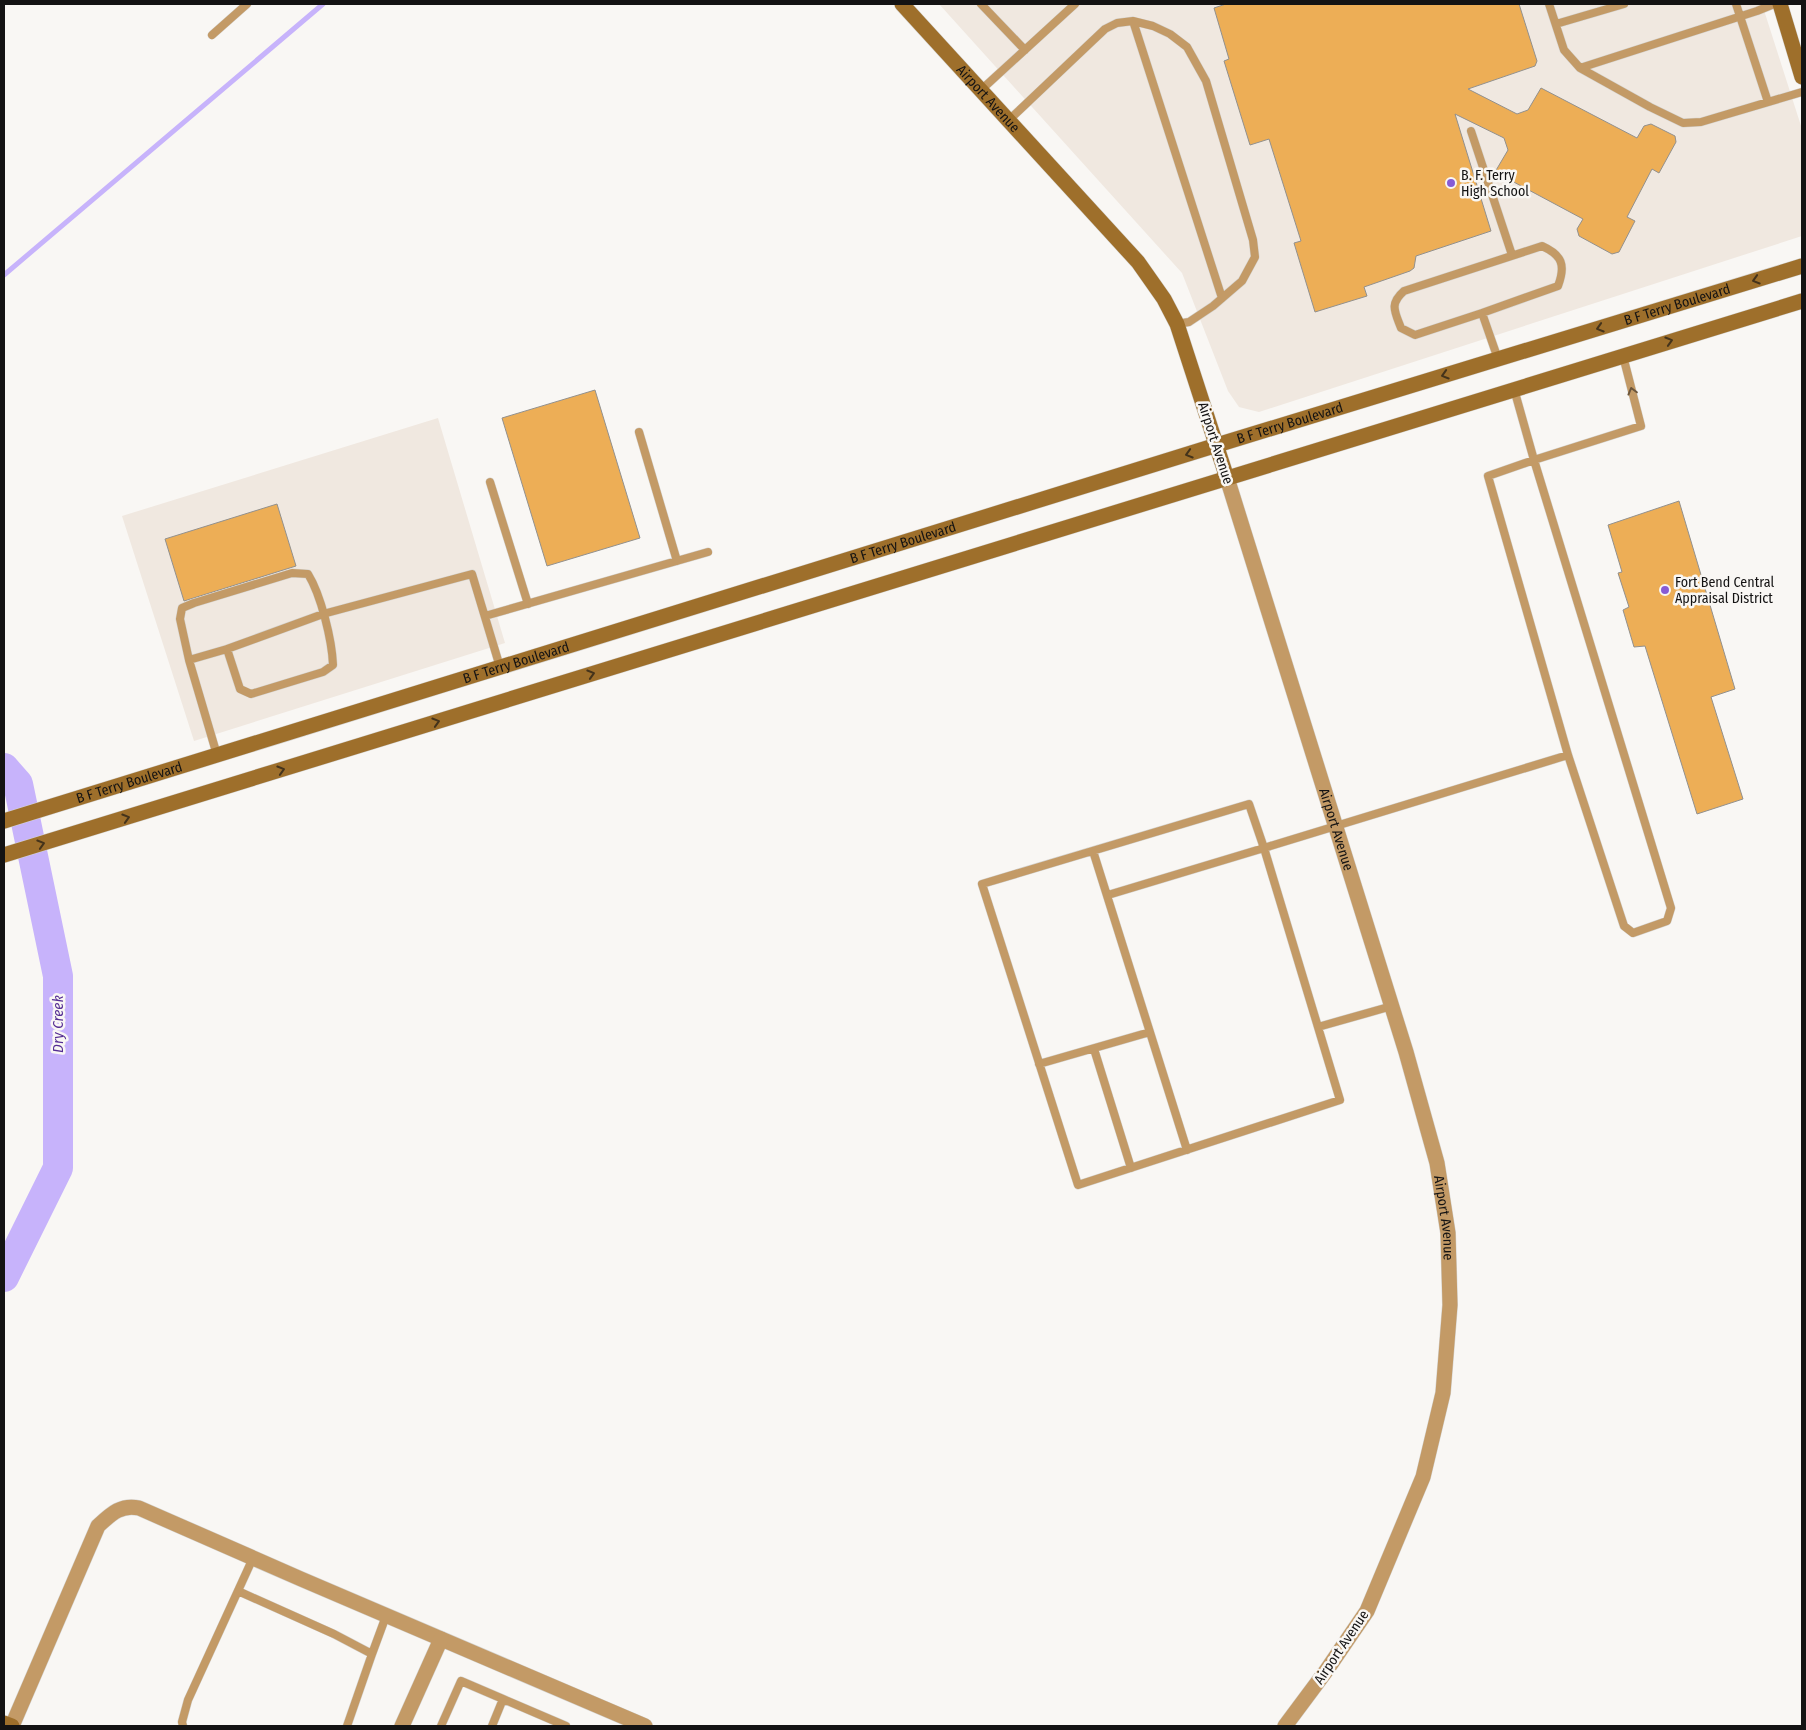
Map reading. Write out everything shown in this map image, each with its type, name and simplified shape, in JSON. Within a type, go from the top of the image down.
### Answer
[{"type":"main road","points":[[1780,4],[1798,48],[1802,77]]},
{"type":"main road","name":"Airport Avenue","points":[[906,5],[1138,262],[1164,299],[1178,324],[1227,478]]},
{"type":"main road","name":"B F Terry Boulevard","points":[[4,821],[1217,445],[1802,266]]},
{"type":"main road","points":[[4,855],[1802,300]]},
{"type":"main road","points":[[4,1723],[12,1726]]},
{"type":"street","name":"Airport Avenue","points":[[1227,478],[1392,1006],[1437,1163],[1448,1233],[1450,1305],[1443,1393],[1423,1477],[1367,1611],[1326,1671],[1284,1726]]},
{"type":"street","points":[[12,1726],[98,1526],[109,1515],[128,1506],[139,1508],[441,1640],[645,1726]]},
{"type":"street","points":[[402,1726],[441,1640]]},
{"type":"lane","points":[[212,35],[247,4]]},
{"type":"lane","points":[[981,4],[1025,50]]},
{"type":"lane","points":[[982,90],[1074,4]]},
{"type":"lane","points":[[1549,4],[1564,50],[1580,68],[1683,123],[1701,122],[1802,92]]},
{"type":"lane","points":[[1556,24],[1624,4]]},
{"type":"lane","points":[[1736,4],[1768,102]]},
{"type":"lane","points":[[1580,68],[1774,4]]},
{"type":"lane","points":[[1009,120],[1105,29],[1117,23],[1132,21],[1153,26],[1170,34],[1187,47],[1206,81],[1253,240],[1255,257],[1242,281],[1189,322],[1178,324]]},
{"type":"lane","points":[[1132,21],[1222,298]]},
{"type":"lane","points":[[1471,131],[1512,255]]},
{"type":"lane","points":[[1542,246],[1554,251],[1560,260],[1563,273],[1558,286],[1482,313],[1415,335],[1401,328],[1394,303],[1404,291],[1512,255],[1542,246]]},
{"type":"lane","points":[[1482,313],[1498,359]]},
{"type":"lane","points":[[1514,390],[1534,460],[1671,908],[1667,921],[1633,933],[1624,926],[1568,755],[1488,476],[1534,460],[1641,426],[1623,356]]},
{"type":"lane","points":[[639,432],[677,561]]},
{"type":"lane","points":[[490,482],[528,604]]},
{"type":"lane","points":[[485,616],[708,552]]},
{"type":"lane","points":[[217,755],[189,660],[180,619],[182,608],[194,602],[292,573],[308,574],[315,586],[323,614],[332,647],[333,665],[323,672],[251,694],[240,689],[227,649]]},
{"type":"lane","points":[[189,660],[227,649],[323,614],[472,574],[500,667]]},
{"type":"lane","points":[[1108,896],[1568,755]]},
{"type":"lane","points":[[1249,804],[1340,1100],[1078,1185],[982,884],[1093,851],[1249,804]]},
{"type":"lane","points":[[1093,851],[1188,1150]]},
{"type":"lane","points":[[1318,1027],[1392,1006]]},
{"type":"lane","points":[[1039,1064],[1150,1032]]},
{"type":"lane","points":[[1094,1049],[1131,1168]]},
{"type":"lane","points":[[183,1726],[182,1722],[188,1700],[253,1558]]},
{"type":"lane","points":[[238,1591],[334,1634],[372,1654]]},
{"type":"lane","points":[[348,1726],[386,1616]]},
{"type":"lane","points":[[442,1726],[461,1681],[566,1726]]},
{"type":"lane","points":[[492,1726],[504,1699]]},
{"type":"shaded area","name":"B. F. Terry High School","points":[[939,4],[1762,4],[1802,129],[1802,236],[1259,412],[1239,407],[1228,391],[1182,273]]},
{"type":"shaded area","points":[[438,418],[505,643],[194,741],[122,516]]},
{"type":"building","points":[[1226,4],[1519,4],[1537,61],[1535,66],[1468,89],[1517,114],[1528,110],[1541,88],[1637,138],[1644,126],[1651,124],[1675,136],[1676,142],[1659,173],[1652,169],[1627,217],[1635,221],[1619,252],[1612,254],[1579,236],[1577,229],[1583,219],[1495,172],[1508,150],[1504,138],[1455,114],[1491,231],[1416,256],[1414,268],[1410,271],[1364,287],[1367,296],[1315,312],[1294,243],[1301,241],[1269,139],[1250,145],[1224,61],[1229,59],[1214,8]]},
{"type":"building","points":[[595,390],[640,538],[547,566],[502,418]]},
{"type":"building","name":"Fort Bend Central Appraisal District","points":[[1679,501],[1735,689],[1711,697],[1743,799],[1697,814],[1645,646],[1634,647],[1623,610],[1629,607],[1618,573],[1622,572],[1608,525]]},
{"type":"building","points":[[277,504],[296,566],[184,601],[165,539]]},
{"type":"waterway","points":[[4,275],[323,4]]},
{"type":"waterway","name":"Dry Creek","points":[[4,768],[18,784],[58,976],[58,1168],[4,1277]]},
{"type":"place","name":"B. F. Terry High School","points":[[1451,183]]},
{"type":"place","name":"Fort Bend Central Appraisal District","points":[[1665,590]]}]
